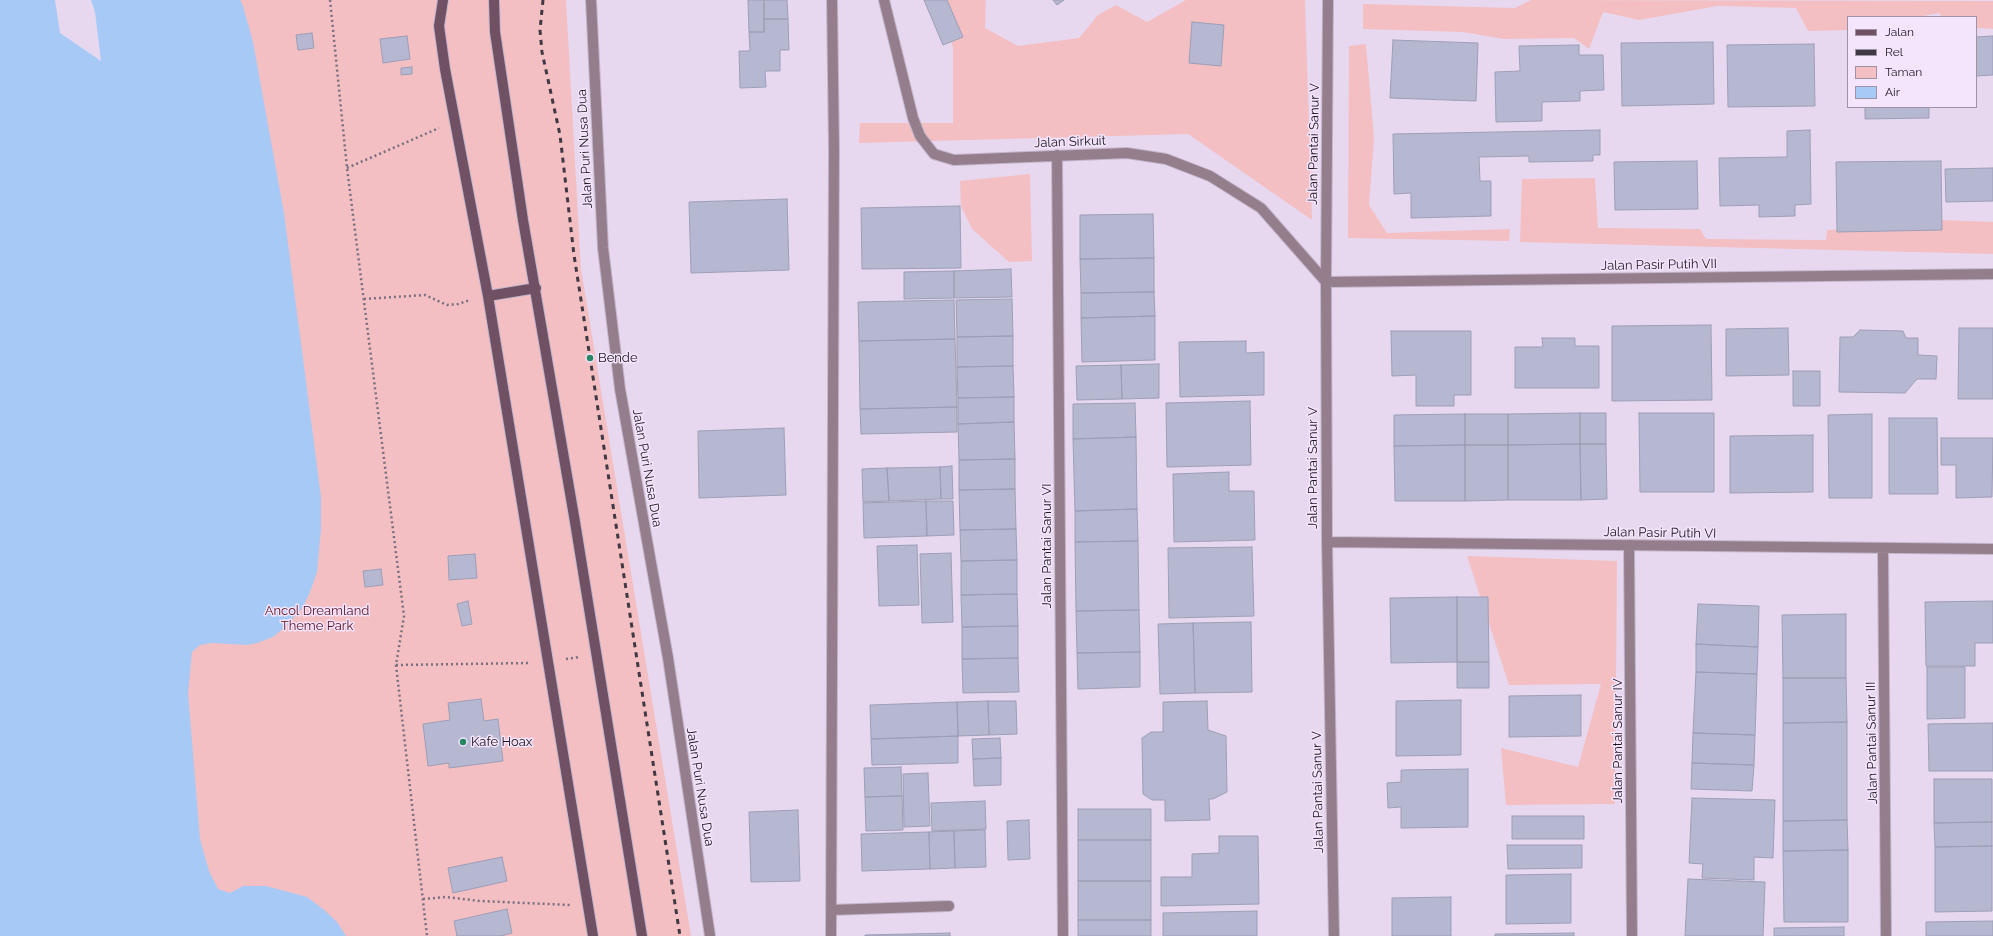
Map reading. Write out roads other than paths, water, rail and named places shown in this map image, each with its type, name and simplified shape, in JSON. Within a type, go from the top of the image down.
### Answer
[{"type":"street","points":[[443,0],[439,26],[455,121],[488,296],[593,936]]},
{"type":"street","points":[[494,0],[497,40],[523,220],[536,288],[642,936]]},
{"type":"street","name":"Jalan Puri Nusa Dua","points":[[591,0],[604,248],[619,381],[668,658],[710,936]]},
{"type":"street","points":[[831,936],[834,158],[832,0]]},
{"type":"street","name":"Jalan Sirkuit","points":[[884,0],[913,118],[920,136],[927,147],[934,154],[954,160],[1127,153],[1166,159],[1210,176],[1261,208],[1326,282]]},
{"type":"street","name":"Jalan Pantai Sanur V","points":[[1328,0],[1326,282],[1327,542],[1334,936]]},
{"type":"street","name":"Jalan Pantai Sanur VI","points":[[1057,155],[1063,936]]},
{"type":"street","name":"Jalan Pasir Putih VII","points":[[1326,282],[1993,274]]},
{"type":"street","points":[[488,296],[536,288]]},
{"type":"street","name":"Jalan Pasir Putih VI","points":[[1327,542],[1993,549]]},
{"type":"street","name":"Jalan Pantai Sanur IV","points":[[1630,545],[1632,936]]},
{"type":"street","name":"Jalan Pantai Sanur III","points":[[1883,549],[1886,936]]},
{"type":"street","points":[[831,910],[949,906]]},
{"type":"water","points":[[0,0],[240,0],[243,6],[253,42],[284,213],[321,497],[321,529],[317,572],[310,592],[303,607],[286,626],[273,637],[257,643],[247,645],[212,643],[200,645],[192,652],[188,693],[200,839],[209,871],[218,889],[230,893],[243,886],[266,886],[307,897],[337,922],[346,936],[0,936]]},
{"type":"railway","points":[[543,0],[540,30],[542,52],[560,135],[574,255],[680,936]]},
{"type":"place","name":"Bende","points":[[590,358]]},
{"type":"place","name":"Kafe Hoax","points":[[463,742]]},
{"type":"park label","name":"Ancol Dreamland Theme Park","points":[[317,618]]}]
